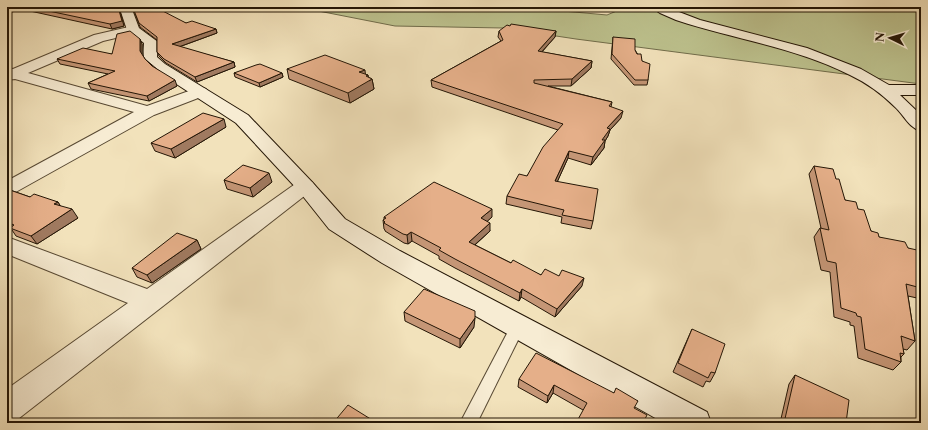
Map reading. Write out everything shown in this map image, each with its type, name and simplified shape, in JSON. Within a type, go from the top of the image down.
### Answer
[{"type":"street","points":[[7,10],[16,7]]},
{"type":"street","points":[[128,7],[133,30],[151,42],[150,58],[242,119],[305,186],[337,224],[391,257],[695,423]]},
{"type":"street","points":[[657,7],[685,19],[799,50],[859,73],[888,90],[920,123]]},
{"type":"street","points":[[9,74],[99,38],[133,30]]},
{"type":"street","points":[[9,74],[148,111]]},
{"type":"street","points":[[888,90],[921,90]]},
{"type":"street","points":[[7,189],[148,111],[200,92]]},
{"type":"street","points":[[7,408],[305,186]]},
{"type":"street","points":[[7,245],[149,301]]},
{"type":"lane","points":[[468,423],[518,326]]},
{"type":"green space","points":[[298,7],[536,7],[541,9],[607,15],[619,10],[618,7],[921,7],[921,84],[576,39],[503,28],[395,26]]},
{"type":"building","points":[[30,7],[118,7],[122,21],[110,24]]},
{"type":"building","points":[[133,7],[155,7],[186,23],[192,21],[216,29],[172,44],[234,62],[195,77],[164,59],[157,52],[157,37],[139,23]]},
{"type":"building","points":[[511,24],[556,31],[538,51],[592,61],[572,79],[534,80],[534,83],[612,102],[609,106],[623,111],[607,128],[610,129],[602,140],[605,140],[593,157],[569,151],[555,181],[598,189],[593,221],[562,215],[564,210],[507,196],[519,174],[527,176],[543,147],[563,124],[431,80],[503,40],[499,31],[507,25],[510,26]]},
{"type":"building","points":[[130,31],[140,39],[140,51],[145,59],[152,66],[175,80],[147,96],[88,83],[115,71],[57,59],[83,48],[112,54],[117,34]]},
{"type":"building","points":[[613,37],[635,39],[635,50],[637,54],[641,54],[642,61],[650,64],[648,80],[635,80],[612,54]]},
{"type":"building","points":[[325,55],[365,70],[359,72],[368,75],[366,76],[372,79],[348,93],[287,69]]},
{"type":"building","points":[[260,64],[282,73],[259,83],[234,73],[256,65]]},
{"type":"building","points":[[203,113],[224,119],[171,149],[151,143]]},
{"type":"building","points":[[243,165],[269,173],[250,188],[224,180]]},
{"type":"building","points":[[814,166],[833,169],[836,179],[839,179],[845,200],[856,202],[858,209],[864,210],[871,231],[878,233],[879,237],[905,242],[908,248],[917,250],[921,257],[921,288],[906,284],[915,341],[901,336],[904,354],[900,353],[901,362],[865,349],[861,317],[857,316],[856,313],[841,308],[836,263],[827,261],[820,228],[829,230]]},
{"type":"building","points":[[434,182],[492,209],[481,218],[490,223],[469,242],[511,263],[513,260],[541,275],[545,269],[559,276],[562,270],[584,278],[557,309],[522,289],[520,293],[455,259],[439,250],[441,248],[411,232],[407,235],[403,234],[384,223],[385,222],[383,220],[386,218],[384,217]]},
{"type":"building","points":[[7,189],[30,197],[34,194],[58,202],[54,204],[72,209],[31,236],[10,228],[14,225],[7,222]]},
{"type":"building","points":[[177,233],[197,240],[147,275],[132,268]]},
{"type":"building","points":[[424,289],[475,311],[475,318],[460,339],[404,312]]},
{"type":"building","points":[[692,329],[725,344],[715,373],[711,372],[708,378],[678,363]]},
{"type":"building","points":[[536,353],[614,393],[616,388],[638,401],[634,408],[647,415],[643,423],[576,423],[587,403],[554,385],[548,396],[519,379]]},
{"type":"building","points":[[795,375],[849,400],[846,423],[784,423]]},
{"type":"building","points":[[348,405],[377,423],[333,423]]}]
